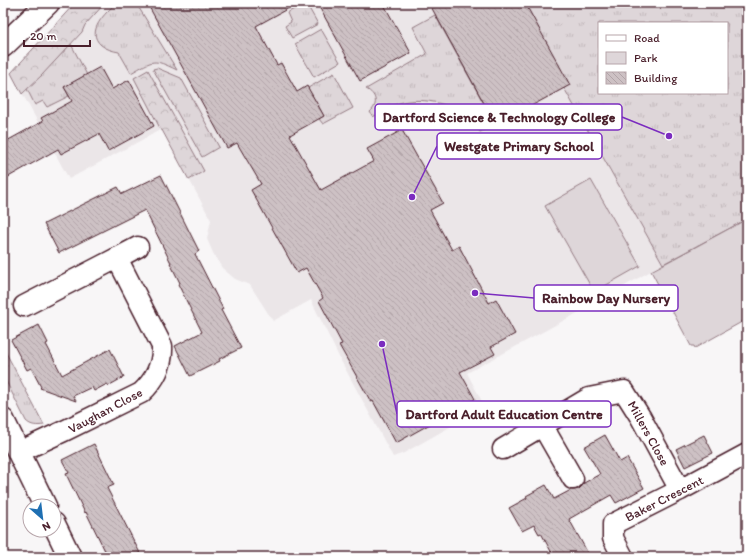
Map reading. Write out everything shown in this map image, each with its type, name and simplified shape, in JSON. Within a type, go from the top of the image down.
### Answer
[{"type":"street","points":[[3,46],[48,3]]},
{"type":"street","points":[[24,306],[138,247]]},
{"type":"street","name":"Vaughan Close","points":[[19,452],[141,393],[149,386],[154,378],[159,367],[162,355],[162,346],[117,258]]},
{"type":"street","name":"Millers Close","points":[[503,449],[589,398],[624,391],[641,418],[680,490]]},
{"type":"street","points":[[3,420],[41,498]]},
{"type":"street","points":[[542,425],[573,479]]},
{"type":"street","name":"Baker Crescent","points":[[623,557],[613,538],[613,524],[747,454]]},
{"type":"street","points":[[61,538],[70,557]]},
{"type":"shaded area","points":[[75,3],[747,3],[747,219],[467,373],[485,407],[404,453],[393,457],[340,359],[311,300],[273,321],[250,285],[235,279],[222,268],[207,239],[211,220],[162,129],[69,179],[11,73]]},
{"type":"green space","points":[[75,3],[105,3],[85,25],[82,32],[22,94],[11,73]]},
{"type":"green space","points":[[116,3],[136,3],[177,70],[158,62],[153,62],[144,65],[131,73],[119,52],[110,50],[101,45],[95,34],[96,28],[103,17]]},
{"type":"green space","points":[[305,3],[318,24],[292,38],[285,26],[291,22],[287,13]]},
{"type":"green space","points":[[525,3],[747,3],[747,219],[663,264],[564,88]]},
{"type":"green space","points":[[435,15],[495,124],[480,132],[463,114],[447,106],[429,101],[420,100],[399,103],[373,117],[370,112],[375,106],[375,99],[374,96],[366,89],[427,54],[413,27]]},
{"type":"green space","points":[[321,29],[340,62],[314,77],[295,44]]},
{"type":"green space","points":[[71,44],[87,75],[64,87],[69,96],[47,107],[43,101],[35,105],[27,89]]},
{"type":"green space","points":[[157,68],[181,78],[219,147],[202,157],[153,69]]},
{"type":"green space","points":[[148,70],[204,171],[189,180],[134,78]]},
{"type":"green space","points":[[334,73],[353,108],[323,124],[319,119],[324,116],[308,88]]},
{"type":"green space","points":[[591,180],[640,266],[594,292],[545,206]]},
{"type":"green space","points":[[747,219],[747,319],[695,348],[694,346],[691,346],[651,271]]},
{"type":"green space","points":[[3,347],[44,425],[34,425],[26,421],[3,375]]},
{"type":"building","points":[[147,3],[298,3],[256,26],[277,65],[281,63],[297,92],[307,86],[324,116],[290,135],[321,190],[374,161],[367,149],[402,130],[443,203],[430,210],[452,250],[459,246],[489,303],[496,299],[515,334],[491,347],[495,354],[460,372],[475,399],[396,443],[373,401],[371,402],[339,345],[342,344],[319,301],[323,298],[306,268],[297,273],[251,190],[261,184],[237,143],[227,148]]},
{"type":"building","points":[[317,3],[383,3],[411,53],[360,81]]},
{"type":"building","points":[[429,3],[525,3],[570,85],[496,125]]},
{"type":"building","points":[[100,67],[112,89],[129,80],[154,126],[108,151],[99,134],[61,154],[58,149],[3,180],[3,143],[43,121],[41,118],[72,101],[64,87]]},
{"type":"building","points":[[161,175],[199,251],[195,254],[223,309],[221,310],[241,348],[219,359],[220,361],[190,376],[175,346],[202,332],[178,284],[180,283],[145,210],[59,253],[44,224],[118,187],[122,194]]},
{"type":"building","points":[[39,325],[48,343],[46,344],[62,375],[110,349],[124,377],[108,386],[107,384],[94,391],[92,387],[73,396],[76,401],[40,388],[41,387],[31,368],[27,370],[11,340]]},
{"type":"building","points":[[605,435],[620,462],[627,458],[644,488],[616,503],[611,495],[569,519],[590,557],[554,557],[541,533],[539,534],[534,525],[522,531],[509,508],[527,498],[526,496],[546,485],[554,499],[571,490],[579,489],[584,483],[600,474],[584,447]]},
{"type":"building","points":[[704,435],[713,453],[685,467],[676,449]]},
{"type":"building","points":[[94,444],[114,485],[107,488],[142,557],[108,557],[66,474],[69,473],[62,460]]},
{"type":"place","name":"Dartford Science & Technology College","points":[[669,136]]},
{"type":"place","name":"Westgate Primary School","points":[[412,197]]},
{"type":"place","name":"Rainbow Day Nursery","points":[[475,293]]},
{"type":"place","name":"Dartford Adult Education Centre","points":[[382,344]]}]
